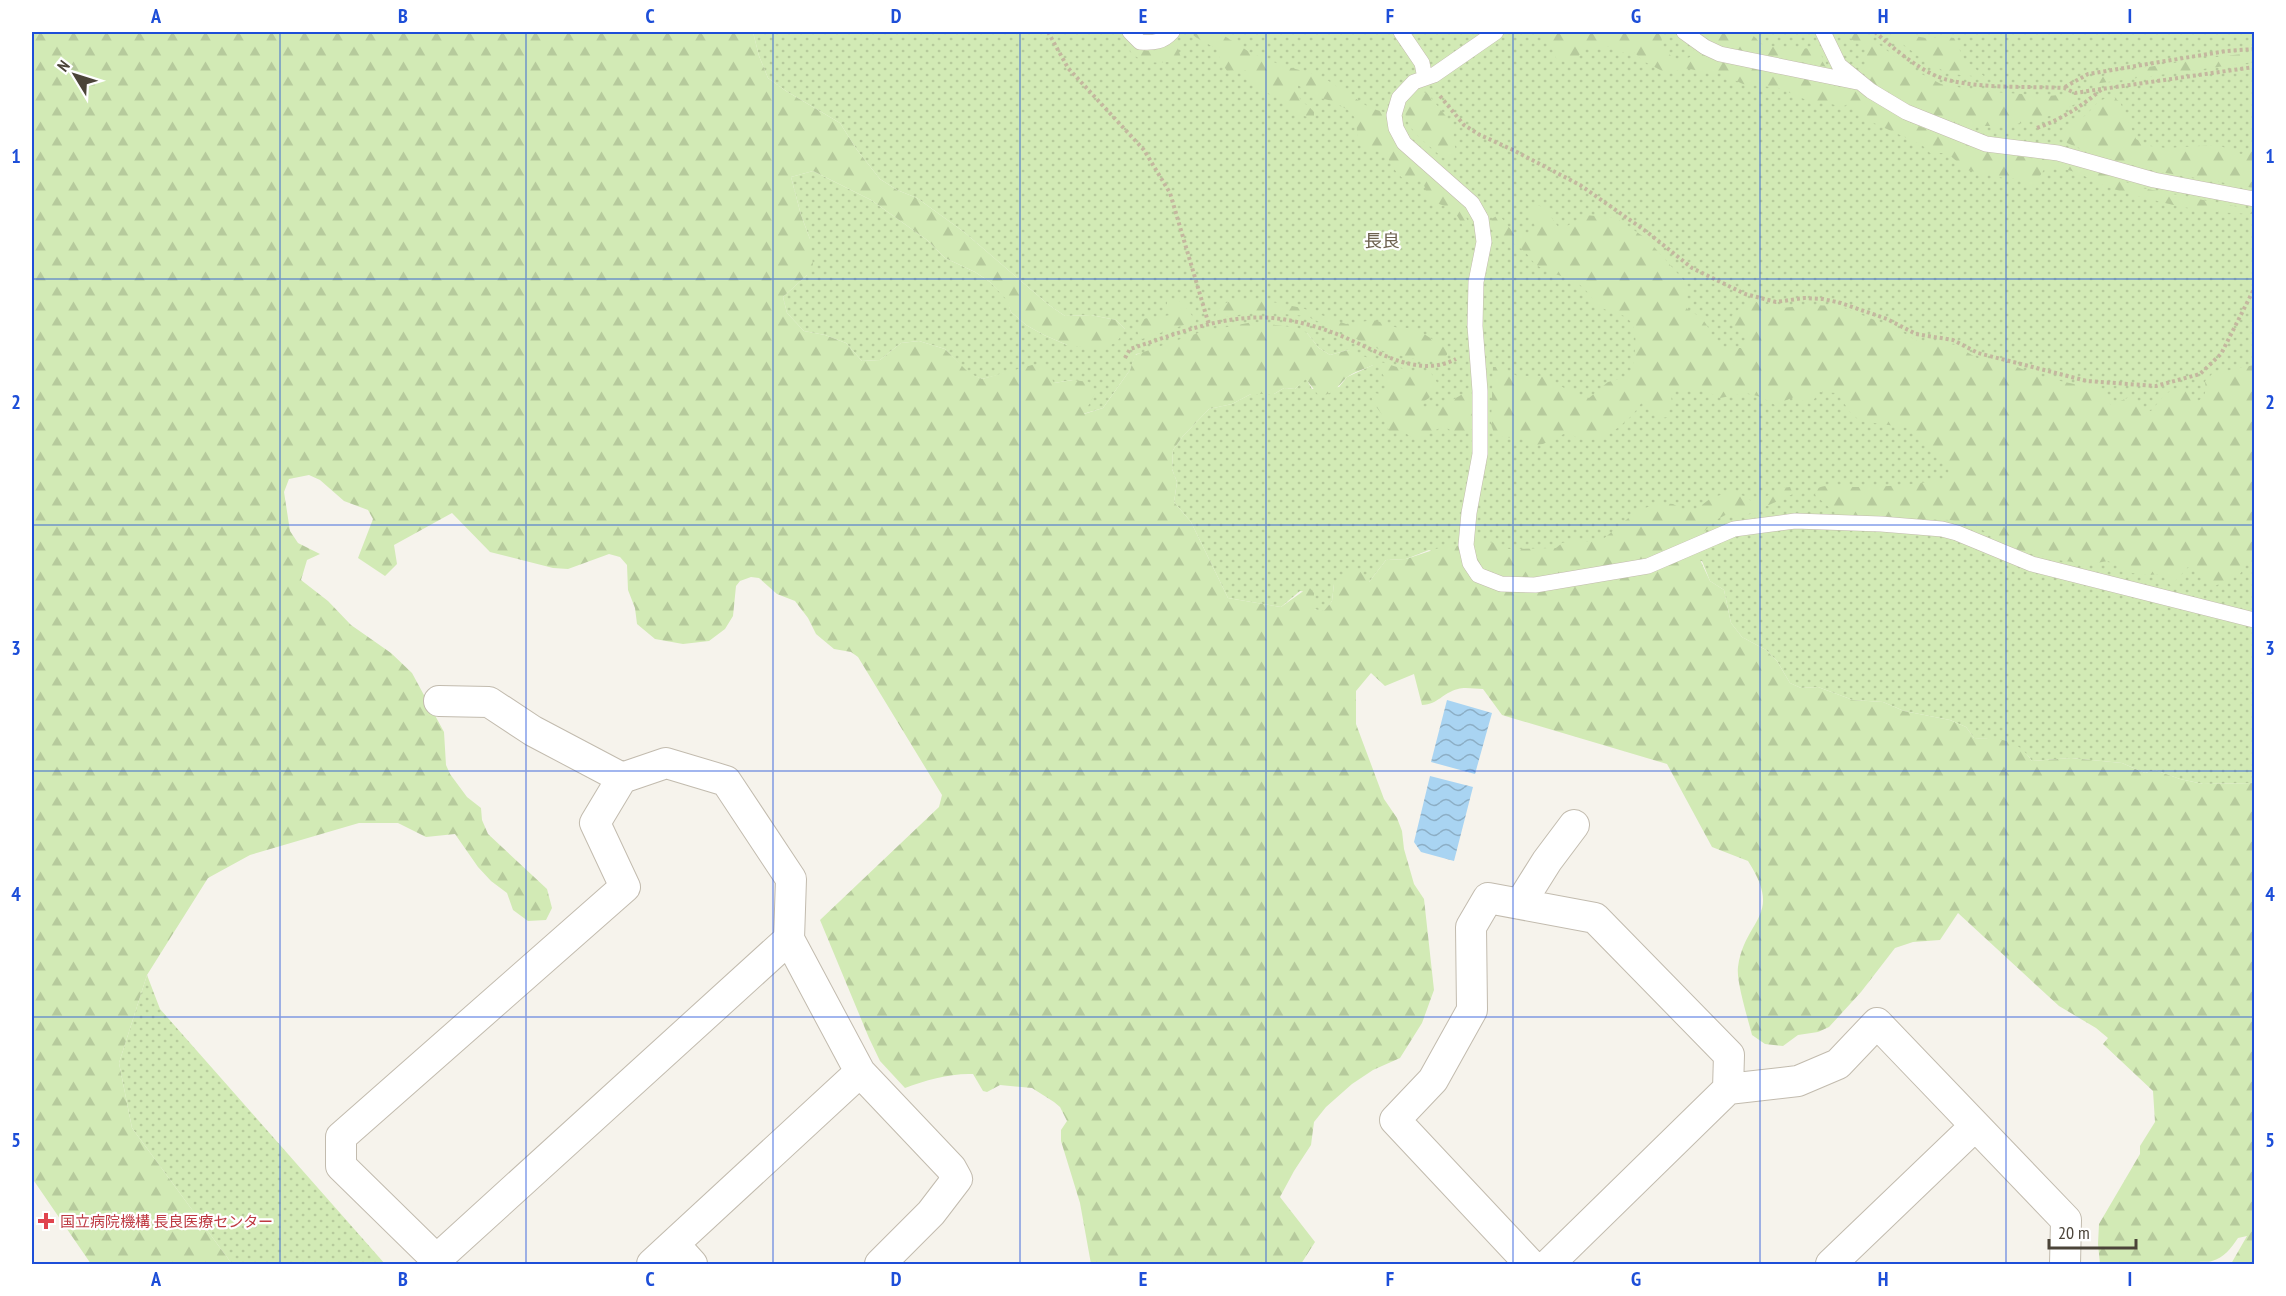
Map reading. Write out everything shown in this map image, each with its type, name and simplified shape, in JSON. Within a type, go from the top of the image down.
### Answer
[{"type":"street","points":[[439,701],[489,702],[533,731],[622,778]]},
{"type":"street","points":[[789,939],[439,1262],[341,1166],[341,1137],[625,887],[595,823],[622,778],[666,763],[726,781],[791,879],[789,939],[860,1072],[951,1168],[957,1179],[931,1213],[880,1264]]},
{"type":"street","points":[[1520,904],[1547,861],[1574,825]]},
{"type":"street","points":[[1530,1264],[1395,1120],[1433,1080],[1472,1010],[1471,927],[1488,898],[1595,918],[1729,1055],[1728,1089]]},
{"type":"street","points":[[1549,1264],[1728,1089],[1798,1081],[1839,1064],[1877,1023],[2066,1220],[2065,1264]]},
{"type":"street","points":[[652,1264],[683,1254],[860,1072]]},
{"type":"street","points":[[1832,1264],[1975,1126]]},
{"type":"lane","points":[[1130,32],[1140,42],[1152,43],[1165,40],[1172,32]]},
{"type":"lane","points":[[1401,32],[1422,63],[1425,78]]},
{"type":"lane","points":[[1496,32],[1434,75],[1414,82],[1399,98],[1394,115],[1396,128],[1404,143],[1472,203],[1481,219],[1484,242],[1476,282],[1480,454],[1469,513],[1466,545],[1470,563],[1478,575],[1502,584],[1535,585],[1648,566],[1734,529],[1795,521],[1881,524],[1942,529],[1958,533],[2032,564],[2254,620]]},
{"type":"lane","points":[[1684,32],[1705,47],[1720,54],[1862,83]]},
{"type":"lane","points":[[1823,32],[1839,65],[1862,83],[1906,112],[1986,144],[2058,153],[2154,180],[2254,199]]},
{"type":"path","points":[[1048,32],[1068,68],[1144,150],[1170,193],[1209,325]]},
{"type":"path","points":[[1875,32],[1916,64],[1946,80],[1983,84],[2064,87],[2075,93],[2254,67]]},
{"type":"path","points":[[2064,87],[2088,74],[2226,51],[2254,49]]},
{"type":"path","points":[[1425,78],[1464,125],[1580,185],[1647,232],[1692,268],[1745,294],[1776,302],[1823,299],[1887,319],[1916,334],[1953,340],[1978,353],[2087,381],[2156,386],[2200,374],[2213,363],[2221,354],[2254,289]]},
{"type":"path","points":[[2036,128],[2058,120],[2087,102],[2102,89]]},
{"type":"path","points":[[1125,357],[1130,349],[1209,325],[1251,318],[1275,318],[1333,332],[1377,353],[1418,366],[1445,365],[1476,345]]},
{"type":"green space","points":[[32,32],[753,32],[768,78],[840,123],[857,150],[880,179],[897,190],[917,198],[964,232],[1065,316],[1091,315],[1116,320],[1125,329],[1117,342],[1102,349],[1067,345],[1044,335],[1026,325],[1011,312],[1006,299],[990,282],[945,258],[927,240],[871,200],[813,171],[791,177],[810,239],[813,265],[807,275],[783,297],[787,313],[804,331],[825,335],[846,343],[862,361],[880,360],[901,343],[919,341],[945,349],[969,373],[982,379],[1032,365],[1046,367],[1054,383],[1073,380],[1089,382],[1095,393],[1084,414],[1103,408],[1130,370],[1135,355],[1201,332],[1253,322],[1298,328],[1307,333],[1319,348],[1330,355],[1348,350],[1373,360],[1373,365],[1349,376],[1328,394],[1319,396],[1306,379],[1295,389],[1284,388],[1274,394],[1251,394],[1232,404],[1209,409],[1173,450],[1172,469],[1177,482],[1174,502],[1191,522],[1228,598],[1281,607],[1309,587],[1314,593],[1314,609],[1324,611],[1332,601],[1334,584],[1350,571],[1359,570],[1369,582],[1386,560],[1406,559],[1448,545],[1461,546],[1464,563],[1507,591],[1696,551],[1710,581],[1724,590],[1731,623],[1742,637],[1766,650],[1777,661],[1790,683],[1801,688],[1818,687],[1853,700],[1883,702],[1904,711],[1950,720],[1966,727],[1974,738],[2007,741],[2014,744],[2032,761],[2071,758],[2122,763],[2145,773],[2155,770],[2203,784],[2254,783],[2254,1264],[2231,1264],[2247,1236],[2238,1238],[2224,1255],[2209,1262],[2100,1264],[2099,1224],[2140,1154],[2140,1146],[2155,1122],[2153,1091],[2103,1044],[2108,1038],[2096,1028],[2059,1006],[1958,913],[1940,940],[1913,942],[1895,948],[1861,992],[1829,1027],[1818,1032],[1798,1035],[1783,1046],[1765,1044],[1752,1035],[1738,973],[1742,951],[1763,906],[1763,894],[1748,861],[1712,847],[1667,764],[1502,715],[1483,689],[1458,689],[1433,703],[1422,705],[1414,674],[1385,686],[1371,673],[1356,691],[1356,724],[1384,799],[1397,818],[1414,884],[1424,899],[1434,990],[1422,1023],[1400,1058],[1373,1070],[1352,1084],[1326,1107],[1314,1122],[1311,1145],[1280,1197],[1315,1242],[1301,1264],[1091,1264],[1080,1203],[1061,1141],[1061,1130],[1067,1121],[1060,1107],[1032,1088],[1000,1085],[987,1092],[983,1091],[973,1074],[939,1078],[905,1088],[880,1061],[820,920],[939,807],[942,795],[858,657],[851,652],[834,649],[816,634],[808,618],[795,601],[777,594],[759,578],[751,577],[740,581],[736,586],[733,616],[725,629],[709,641],[683,644],[655,639],[637,624],[635,608],[628,590],[627,565],[620,557],[609,554],[568,569],[553,568],[490,552],[452,513],[394,545],[397,564],[385,576],[358,558],[373,519],[368,510],[344,501],[320,480],[309,475],[289,479],[284,492],[290,531],[298,543],[320,554],[307,560],[301,580],[328,601],[351,625],[391,653],[412,673],[444,732],[446,765],[450,774],[467,797],[481,808],[482,820],[488,834],[547,889],[552,908],[546,920],[528,921],[513,910],[507,893],[478,867],[455,834],[426,837],[398,823],[359,823],[250,855],[208,878],[147,975],[119,1063],[132,1128],[232,1264],[91,1264],[32,1178]]},
{"type":"green space","points":[[753,32],[2254,32],[2254,783],[2203,784],[2155,770],[2145,773],[2122,763],[2071,758],[2032,761],[2021,750],[2007,743],[1974,738],[1966,727],[1950,720],[1904,711],[1883,702],[1853,700],[1818,687],[1801,688],[1790,683],[1777,661],[1766,650],[1742,637],[1731,623],[1724,590],[1710,581],[1702,561],[1537,589],[1429,550],[1406,559],[1386,560],[1369,582],[1334,584],[1332,601],[1324,612],[1314,609],[1314,593],[1300,591],[1281,607],[1228,598],[1191,522],[1174,502],[1177,482],[1172,469],[1173,450],[1209,409],[1232,404],[1251,394],[1274,394],[1284,388],[1295,389],[1306,378],[1312,389],[1339,387],[1347,377],[1373,365],[1348,350],[1330,355],[1319,348],[1307,333],[1136,354],[1130,370],[1103,408],[1083,414],[1073,380],[1054,383],[1006,373],[982,379],[969,374],[945,349],[919,341],[901,343],[880,360],[862,361],[846,343],[825,335],[804,331],[787,313],[783,297],[807,275],[810,239],[791,177],[813,171],[871,200],[927,240],[945,258],[990,282],[1007,299],[1011,312],[1026,325],[1044,335],[1067,345],[1125,329],[1116,320],[1091,315],[1065,316],[964,232],[917,198],[897,190],[880,179],[857,150],[840,123],[768,78]]},
{"type":"green space","points":[[1190,32],[1218,32],[1251,53],[1281,65],[1321,76],[1370,108],[1387,113],[1392,131],[1460,204],[1470,226],[1464,229],[1454,212],[1429,200],[1423,182],[1416,178],[1409,183],[1401,177],[1392,166],[1386,153],[1366,149],[1358,142],[1356,120],[1351,112],[1333,101],[1319,98],[1298,85],[1300,99],[1314,112],[1314,116],[1303,116],[1277,97],[1254,88],[1246,70],[1227,71],[1220,60],[1218,50]]},
{"type":"green space","points":[[1535,32],[1662,32],[1665,50],[1680,61],[1690,57],[1695,47],[1804,75],[1859,92],[1916,125],[1984,151],[2083,166],[2142,188],[2254,210],[2254,214],[2202,210],[2125,193],[2060,168],[2045,168],[2033,187],[2021,177],[2008,179],[1967,170],[1947,153],[1930,153],[1922,145],[1865,119],[1848,104],[1842,107],[1824,102],[1813,103],[1779,88],[1743,84],[1715,71],[1706,72],[1684,68],[1668,74],[1643,61],[1634,52],[1621,52],[1613,47],[1590,47],[1582,51],[1576,60],[1568,62],[1557,60],[1548,40]]},
{"type":"green space","points":[[1695,32],[1750,32],[1761,44],[1791,49],[1817,48],[1828,67],[1724,48]]},
{"type":"green space","points":[[1841,32],[1862,32],[1912,69],[1941,84],[1980,91],[2039,97],[2058,95],[2072,98],[2075,104],[2046,117],[1997,126],[1964,125],[1938,119],[1906,104],[1867,79],[1865,70],[1867,50]]},
{"type":"green space","points":[[1887,32],[1925,38],[1954,38],[1964,59],[1985,77],[1949,74],[1922,59]]},
{"type":"green space","points":[[1175,39],[1181,58],[1179,62],[1147,62],[1130,51],[1132,45],[1149,51]]},
{"type":"green space","points":[[2254,53],[2254,62],[2086,85],[2088,79],[2129,71],[2192,60]]},
{"type":"green space","points":[[1416,90],[1427,93],[1454,129],[1453,139],[1457,154],[1449,160],[1442,157],[1417,135],[1406,118],[1405,110],[1408,100]]},
{"type":"green space","points":[[2112,96],[2120,102],[2136,139],[2150,146],[2166,148],[2218,145],[2241,154],[2254,149],[2254,188],[2155,171],[2101,157],[2067,143],[2059,132],[2086,115],[2099,101]]},
{"type":"green space","points":[[1536,206],[1546,210],[1559,228],[1585,215],[1616,218],[1647,239],[1687,284],[1684,296],[1687,309],[1702,319],[1715,344],[1726,352],[1732,348],[1742,348],[1746,342],[1745,335],[1734,326],[1732,316],[1742,306],[1754,301],[1782,308],[1810,305],[1839,306],[1895,328],[1922,344],[1939,341],[1955,345],[1977,358],[2008,363],[2038,376],[2074,384],[2089,384],[2099,390],[2111,405],[2132,396],[2140,409],[2151,411],[2166,393],[2184,390],[2198,401],[2205,393],[2205,381],[2212,374],[2254,365],[2254,553],[2240,574],[2215,586],[2188,567],[2171,586],[2161,574],[2132,573],[2108,561],[2090,564],[2056,560],[2014,549],[1974,525],[1950,520],[1840,517],[1815,495],[1818,488],[1832,485],[1889,486],[1937,480],[1948,478],[1949,465],[1931,452],[1910,428],[1860,421],[1850,412],[1837,393],[1819,392],[1811,404],[1794,397],[1775,405],[1761,397],[1746,393],[1720,398],[1708,392],[1690,388],[1670,391],[1672,402],[1667,417],[1659,419],[1653,409],[1642,402],[1616,430],[1598,438],[1580,439],[1568,432],[1543,444],[1531,445],[1521,439],[1495,436],[1491,424],[1493,367],[1502,367],[1517,376],[1541,376],[1589,398],[1608,382],[1633,376],[1635,332],[1630,321],[1599,306],[1575,282],[1536,265],[1526,253],[1498,232],[1491,219],[1499,215],[1513,232],[1525,235],[1535,226],[1530,213]]},
{"type":"green space","points":[[1242,299],[1268,301],[1302,308],[1346,324],[1374,320],[1398,328],[1415,328],[1447,349],[1447,355],[1438,361],[1424,361],[1383,351],[1306,316],[1261,312],[1215,318],[1219,309],[1225,304]]},
{"type":"green space","points":[[1167,300],[1182,302],[1196,321],[1142,339],[1138,334],[1138,329],[1142,319],[1171,315],[1172,312],[1167,308]]},
{"type":"green space","points":[[1381,362],[1416,373],[1431,373],[1438,384],[1429,398],[1417,406],[1436,408],[1466,392],[1473,395],[1472,429],[1456,434],[1444,426],[1415,440],[1404,432],[1389,431],[1370,392],[1384,395],[1386,391],[1386,380],[1378,366]]},
{"type":"green space","points":[[1790,487],[1793,494],[1740,518],[1731,512],[1716,520],[1696,539],[1650,560],[1536,580],[1501,578],[1487,572],[1479,564],[1472,544],[1477,540],[1495,543],[1509,549],[1556,548],[1562,543],[1580,539],[1587,542],[1602,540],[1638,510],[1661,503],[1673,504],[1685,511],[1694,511],[1711,498],[1730,492],[1744,496],[1754,503],[1782,488]]},
{"type":"green space","points":[[147,975],[160,1009],[385,1264],[232,1264],[132,1128],[119,1063]]},
{"type":"water","points":[[1447,700],[1492,713],[1475,774],[1431,762]]},
{"type":"water","points":[[1430,776],[1473,787],[1454,861],[1421,852],[1414,842]]},
{"type":"place","name":"国立病院機構 長良医療センター","points":[[46,1221]]},
{"type":"district","name":"長良","points":[[1382,240]]}]
